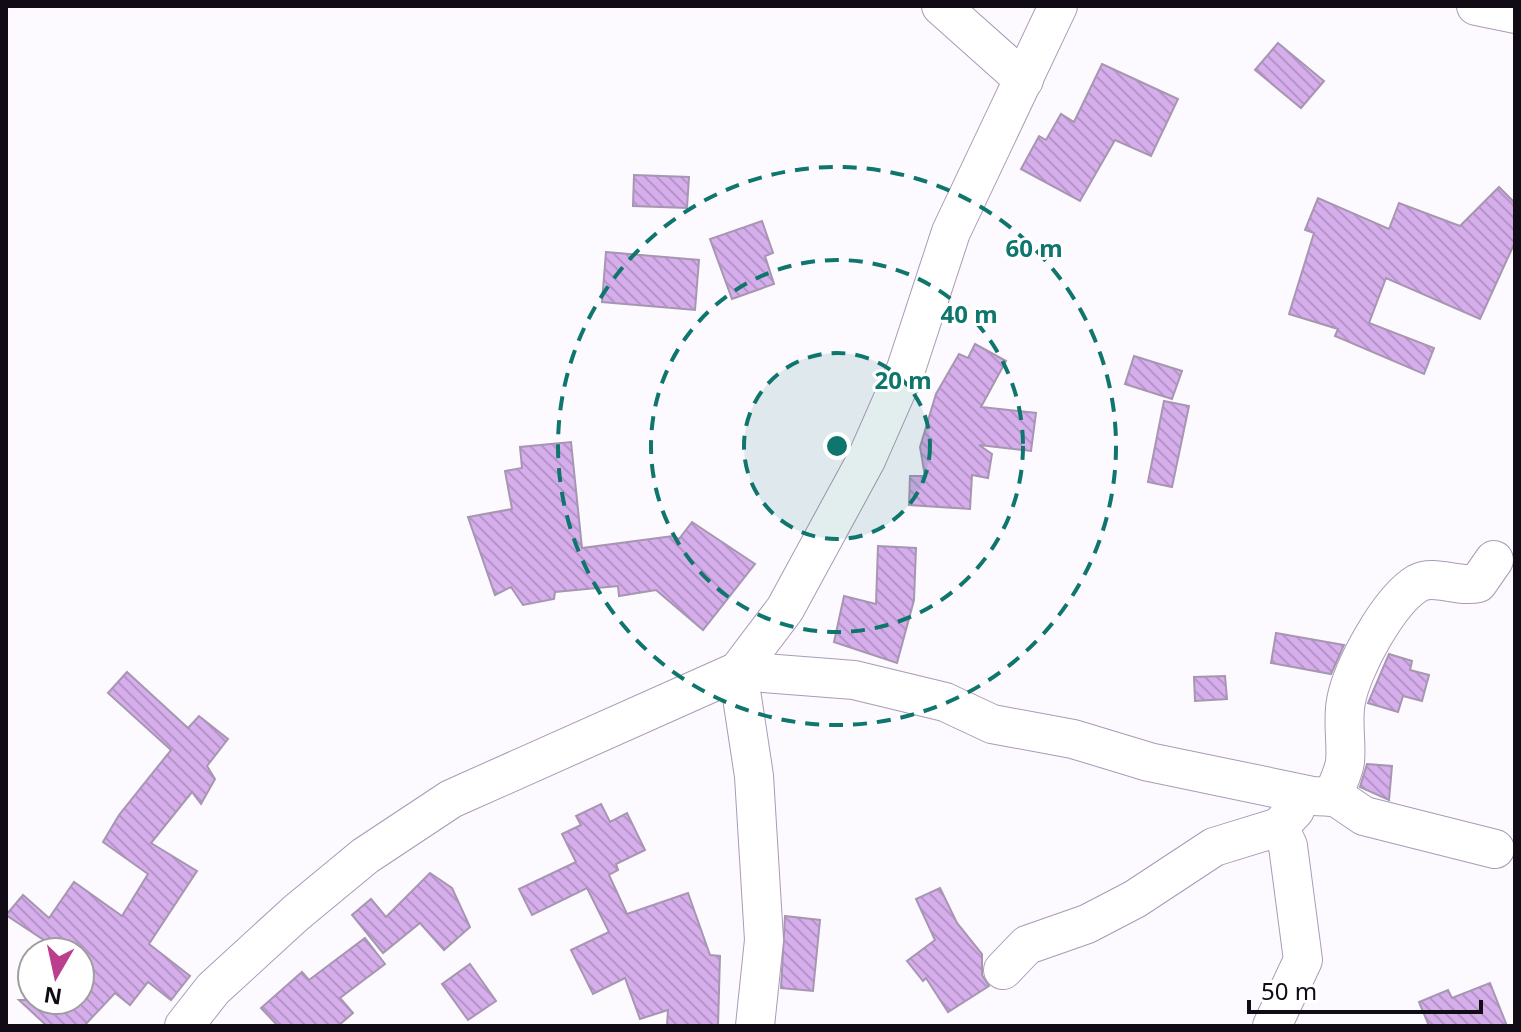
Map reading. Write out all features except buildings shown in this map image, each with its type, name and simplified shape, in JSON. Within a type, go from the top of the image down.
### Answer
[{"type":"street","points":[[941,6],[1024,80]]},
{"type":"street","points":[[755,1026],[764,940],[754,776],[738,671],[785,609],[866,460],[906,369],[951,232],[1058,6]]},
{"type":"street","points":[[1476,6],[1515,14]]},
{"type":"street","points":[[1334,797],[1344,766],[1345,703],[1357,666],[1387,614],[1417,584],[1431,579],[1465,586],[1478,583],[1494,560]]},
{"type":"street","points":[[184,1026],[213,989],[296,913],[365,856],[451,799],[738,671],[854,680],[945,702],[992,724],[1073,739],[1149,762],[1334,797],[1364,816],[1495,849]]},
{"type":"street","points":[[1003,970],[1027,945],[1099,918],[1214,847],[1279,827],[1294,811],[1334,797]]},
{"type":"street","points":[[1272,1026],[1303,960],[1288,846],[1279,827]]}]
